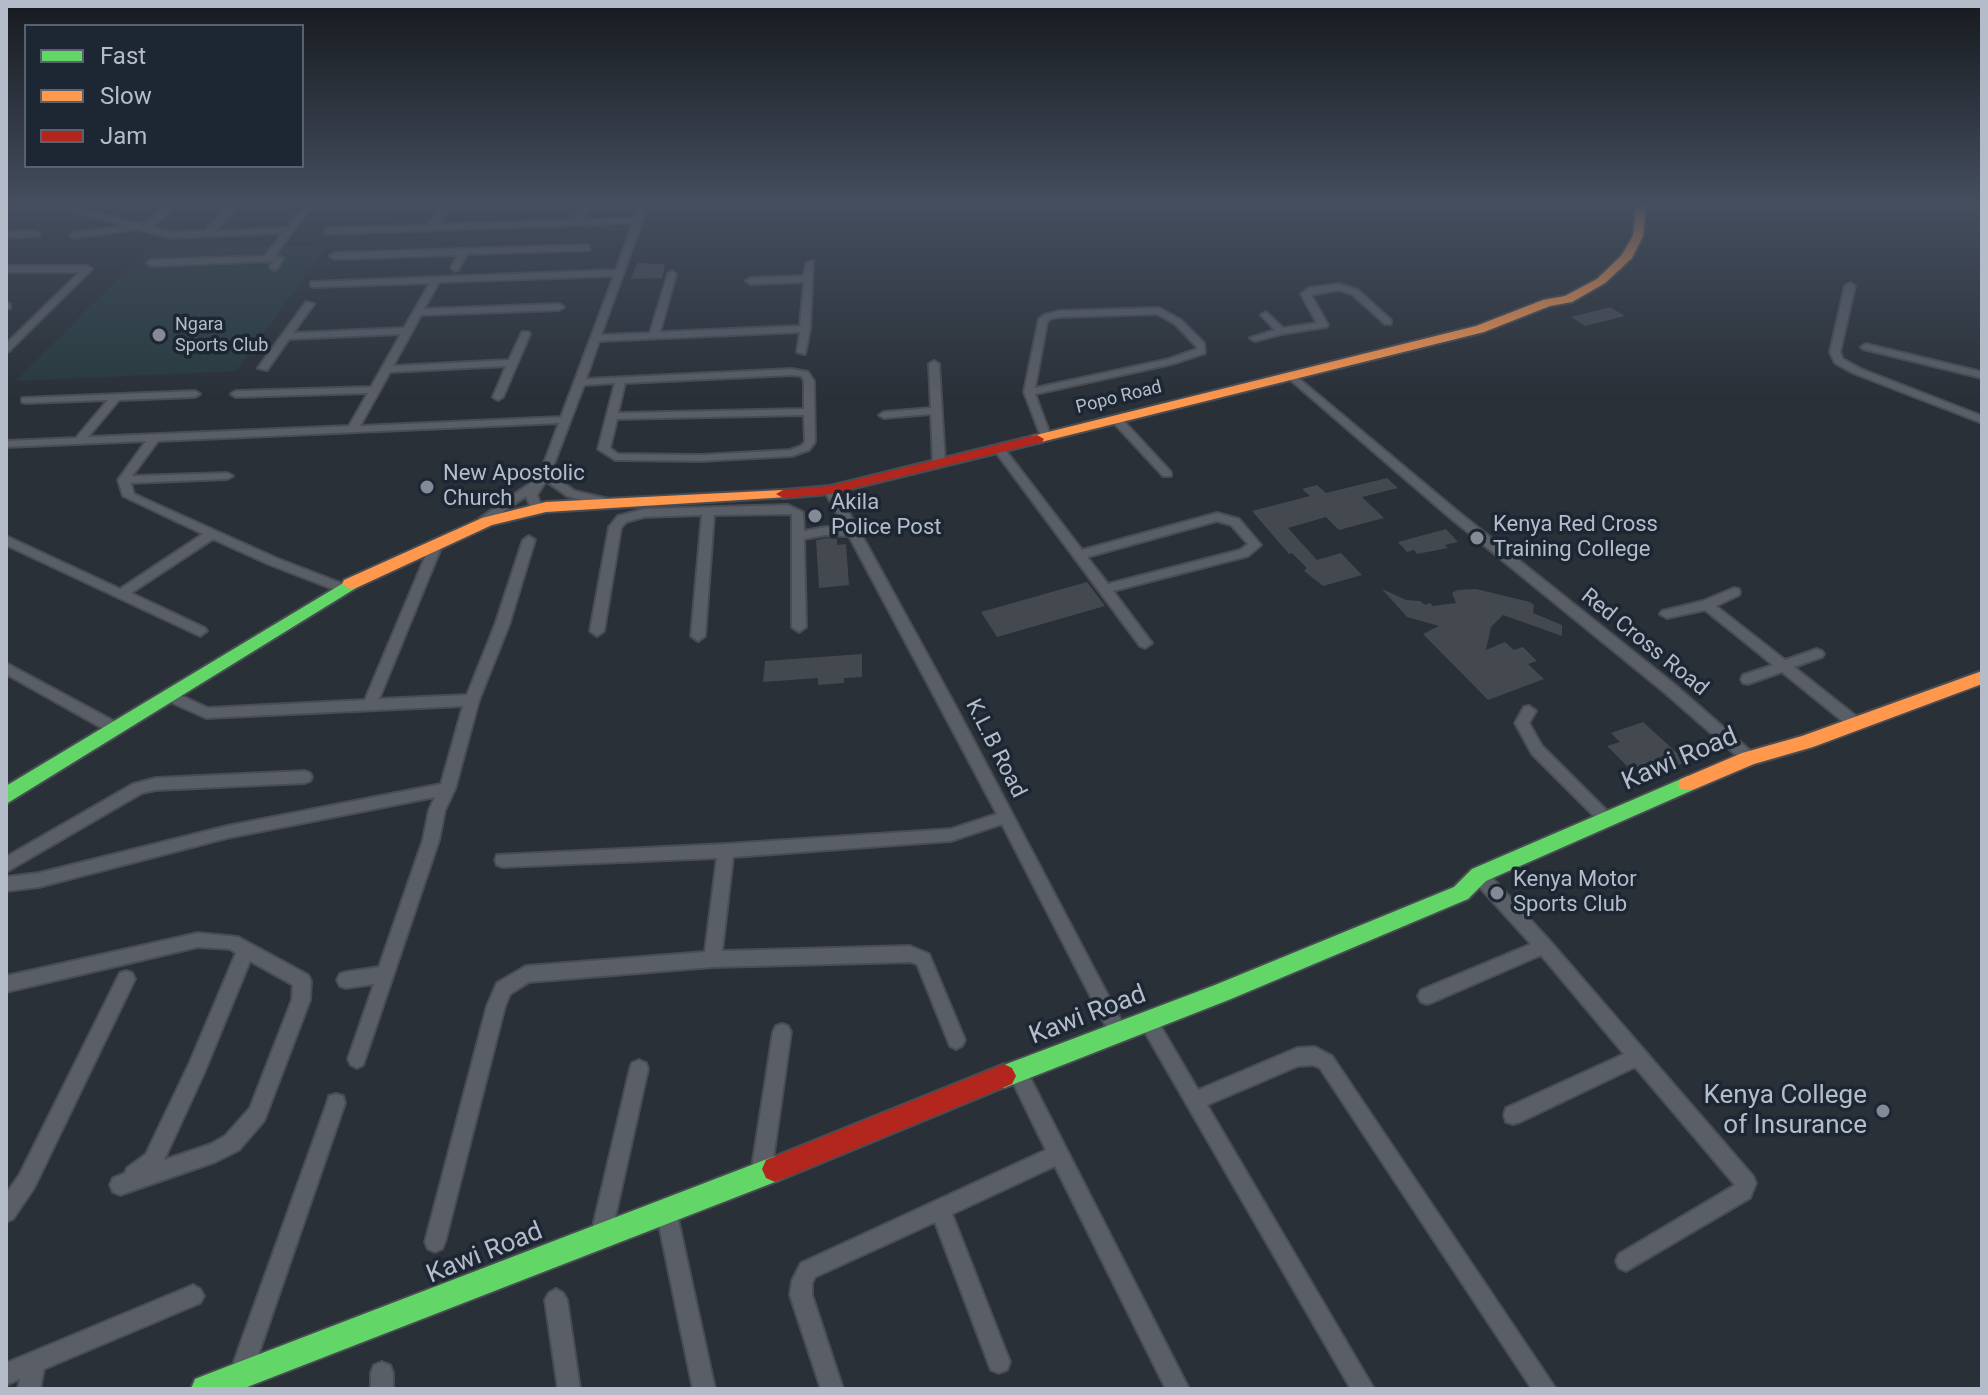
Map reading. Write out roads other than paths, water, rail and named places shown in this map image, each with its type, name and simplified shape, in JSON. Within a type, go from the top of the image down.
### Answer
[{"type":"street","points":[[6,349],[87,270]]},
{"type":"street","points":[[378,280],[384,270]]},
{"type":"street","points":[[522,276],[525,270]]},
{"type":"street","points":[[545,478],[552,498],[541,507],[531,495],[545,478],[619,270]]},
{"type":"street","points":[[802,352],[809,270]]},
{"type":"street","name":"Popo Road","points":[[6,796],[342,588],[483,522],[541,507],[830,490],[1480,329],[1582,292],[1613,270]]},
{"type":"street","points":[[314,284],[618,273]]},
{"type":"street","points":[[654,335],[672,274]]},
{"type":"street","points":[[353,429],[389,369],[436,279]]},
{"type":"street","points":[[751,281],[808,279]]},
{"type":"street","points":[[1850,286],[1835,352],[1839,361],[1982,420]]},
{"type":"street","points":[[1255,338],[1323,325],[1306,294],[1332,287],[1355,292],[1388,322]]},
{"type":"street","points":[[263,368],[309,304]]},
{"type":"street","points":[[419,312],[559,307]]},
{"type":"street","points":[[1029,392],[1172,361],[1203,350],[1194,336],[1164,312],[1055,314],[1042,321],[1029,392],[1046,437]]},
{"type":"street","points":[[1266,315],[1281,331]]},
{"type":"street","points":[[595,338],[805,329]]},
{"type":"street","points":[[286,336],[408,331]]},
{"type":"street","points":[[498,397],[525,334]]},
{"type":"street","points":[[1866,347],[1982,375]]},
{"type":"street","points":[[389,369],[513,363]]},
{"type":"street","points":[[934,364],[939,463]]},
{"type":"street","points":[[580,382],[621,380],[797,372],[809,381],[810,442],[805,448],[792,453],[701,458],[608,455],[604,449],[621,380]]},
{"type":"street","name":"Red Cross Road","points":[[1291,375],[1452,513],[1669,688],[1749,758]]},
{"type":"street","points":[[236,394],[375,390]]},
{"type":"street","points":[[26,400],[195,394]]},
{"type":"street","points":[[80,440],[116,397]]},
{"type":"street","points":[[884,415],[935,411]]},
{"type":"street","points":[[611,416],[808,412]]},
{"type":"street","points":[[1116,419],[1167,474]]},
{"type":"street","points":[[6,444],[565,420]]},
{"type":"street","points":[[124,480],[155,437]]},
{"type":"street","points":[[999,449],[1145,643]]},
{"type":"street","points":[[124,480],[227,476]]},
{"type":"street","points":[[545,478],[571,494],[613,504]]},
{"type":"street","points":[[483,522],[545,478]]},
{"type":"street","points":[[124,480],[129,496],[211,535],[342,588]]},
{"type":"street","name":"K.L.B Road","points":[[830,490],[1117,1030]]},
{"type":"street","points":[[597,631],[615,527],[622,519],[634,514],[794,510],[798,516],[799,627]]},
{"type":"street","points":[[698,636],[708,512]]},
{"type":"street","points":[[1080,555],[1217,517],[1235,522],[1255,545],[1244,553],[1106,589]]},
{"type":"street","points":[[798,536],[826,531],[854,532]]},
{"type":"street","points":[[121,594],[211,535]]},
{"type":"street","points":[[357,1059],[431,840],[437,810],[447,789],[472,700],[502,625],[529,540]]},
{"type":"street","points":[[370,704],[437,543]]},
{"type":"street","points":[[9,544],[200,631]]},
{"type":"street","points":[[1667,614],[1707,605],[1734,592]]},
{"type":"street","points":[[1707,605],[1856,724]]},
{"type":"street","points":[[1748,679],[1817,654]]},
{"type":"street","points":[[6,668],[116,729]]},
{"type":"street","name":"Kawi Road","points":[[205,1389],[761,1174],[1117,1030],[1148,1021],[1461,893],[1479,875],[1749,758],[1806,742],[1982,677]]},
{"type":"street","points":[[171,696],[206,713],[472,700]]},
{"type":"street","points":[[1529,711],[1522,723],[1537,750],[1607,820]]},
{"type":"street","points":[[6,865],[138,788],[156,784],[305,777]]},
{"type":"street","points":[[6,884],[39,880],[256,826],[447,789]]},
{"type":"street","points":[[503,860],[726,851],[951,835],[1005,817]]},
{"type":"street","points":[[713,959],[726,851]]},
{"type":"street","points":[[1479,875],[1544,946],[1746,1183],[1743,1191],[1626,1261]]},
{"type":"street","points":[[6,984],[189,941],[232,942],[246,949],[295,975],[302,981],[303,990],[257,1114],[232,1143],[215,1152],[120,1185],[153,1161],[197,1067],[246,949]]},
{"type":"street","points":[[1427,996],[1544,946]]},
{"type":"street","points":[[435,1242],[496,1006],[503,989],[526,974],[713,959],[910,954],[923,959],[956,1040]]},
{"type":"street","points":[[346,980],[385,974]]},
{"type":"street","points":[[6,1212],[27,1181],[126,979]]},
{"type":"street","points":[[1148,1021],[1363,1389]]},
{"type":"street","points":[[761,1174],[782,1032]]},
{"type":"street","points":[[1194,1101],[1297,1057],[1315,1056],[1326,1062],[1545,1389]]},
{"type":"street","points":[[1513,1115],[1639,1056]]},
{"type":"street","points":[[601,1235],[639,1069]]},
{"type":"street","points":[[1017,1072],[1178,1389]]},
{"type":"street","points":[[241,1374],[336,1103]]},
{"type":"street","points":[[832,1389],[801,1295],[802,1281],[808,1270],[1059,1154]]},
{"type":"street","points":[[940,1208],[999,1362]]},
{"type":"street","points":[[666,1210],[704,1389]]},
{"type":"street","points":[[6,1374],[193,1296]]},
{"type":"street","points":[[556,1300],[569,1389]]},
{"type":"street","points":[[29,1389],[34,1364]]},
{"type":"place","name":"Ngara Sports Club","points":[[159,335]]},
{"type":"place","name":"New Apostolic Church","points":[[427,487]]},
{"type":"place","name":"Akila Police Post","points":[[815,516]]},
{"type":"place","name":"Kenya Red Cross Training College","points":[[1477,538]]},
{"type":"place","name":"Kenya Motor Sports Club","points":[[1497,893]]},
{"type":"place","name":"Kenya College of Insurance","points":[[1883,1111]]}]
